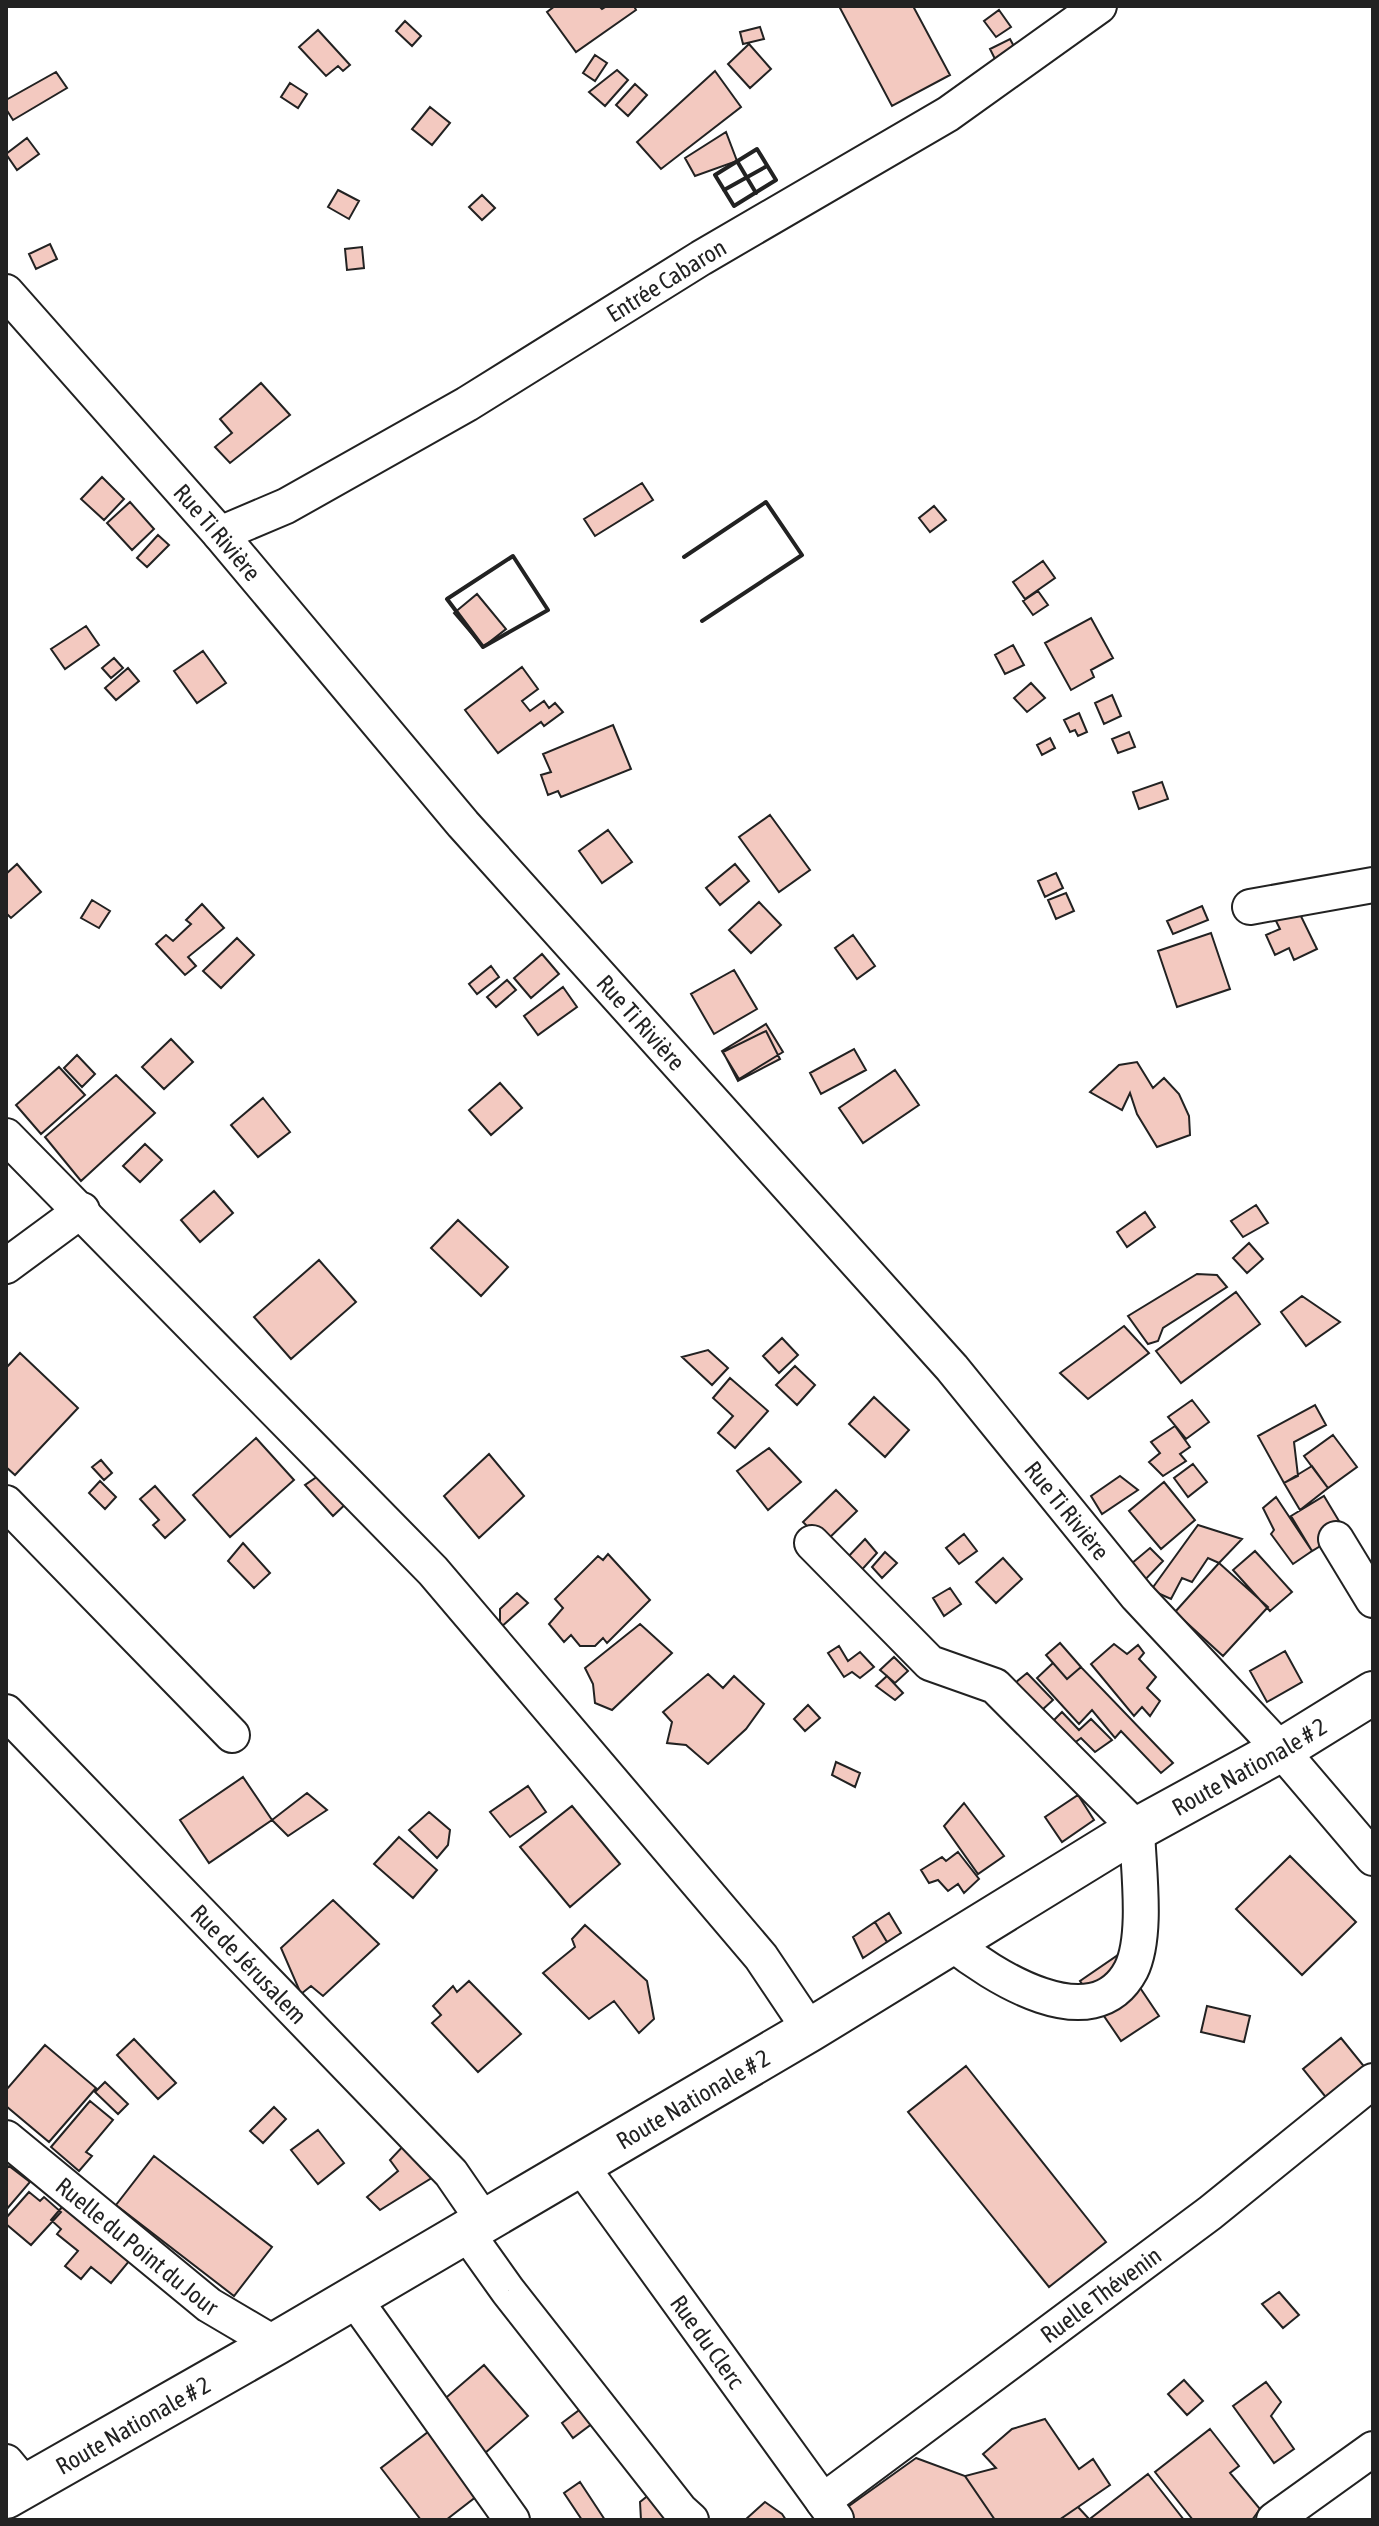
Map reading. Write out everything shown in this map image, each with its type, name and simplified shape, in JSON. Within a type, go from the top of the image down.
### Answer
[{"type":"main road","name":"Route Nationale # 2","points":[[12,2481],[275,2344],[810,2030],[1137,1829],[1281,1750],[1373,1693]]},
{"type":"street","name":"Entrée Cabaron","points":[[220,534],[286,506],[467,404],[701,258],[948,114],[1099,6]]},
{"type":"street","name":"Rue Ti Rivière","points":[[6,292],[220,534],[463,824],[952,1368],[1137,1596],[1281,1750],[1373,1858]]},
{"type":"street","points":[[1250,907],[1373,885]]},
{"type":"street","points":[[6,1136],[433,1571],[761,1957],[810,2030]]},
{"type":"street","points":[[6,1266],[82,1210]]},
{"type":"street","points":[[6,1503],[232,1735]]},
{"type":"street","points":[[1336,1539],[1373,1600]]},
{"type":"street","points":[[812,1543],[930,1663],[995,1686],[1137,1829],[1139,1932],[1131,1969],[1113,1990],[1083,2003],[1038,1996],[982,1968],[950,1942]]},
{"type":"street","name":"Rue de Jérusalem","points":[[6,1712],[451,2173],[508,2291],[691,2520]]},
{"type":"street","name":"Ruelle Thévenin","points":[[830,2510],[1210,2213],[1373,2081]]},
{"type":"street","name":"Ruelle du Point du Jour","points":[[6,2138],[209,2305],[275,2344]]},
{"type":"street","name":"Rue du Clerc","points":[[579,2163],[830,2510]]},
{"type":"street","points":[[353,2297],[512,2520]]},
{"type":"street","points":[[1274,2520],[1373,2449]]},
{"type":"building","points":[[555,6],[599,6],[602,9],[607,6],[634,6],[636,10],[576,52],[547,12]]},
{"type":"building","points":[[913,6],[950,75],[892,106],[840,8]]},
{"type":"building","points":[[999,10],[1011,27],[996,37],[984,21]]},
{"type":"building","points":[[405,21],[421,36],[412,46],[396,31]]},
{"type":"building","points":[[760,27],[764,39],[743,44],[740,32]]},
{"type":"building","points":[[318,30],[350,65],[343,71],[338,66],[326,76],[299,47]]},
{"type":"building","points":[[1010,39],[1017,52],[997,63],[990,49]]},
{"type":"building","points":[[749,44],[771,69],[750,88],[728,64]]},
{"type":"building","points":[[595,55],[607,63],[595,81],[583,73]]},
{"type":"building","points":[[617,70],[628,80],[605,106],[589,92]]},
{"type":"building","points":[[715,71],[741,107],[661,169],[637,142]]},
{"type":"building","points":[[56,72],[67,88],[13,120],[6,109],[6,100]]},
{"type":"building","points":[[290,83],[307,94],[298,108],[281,97]]},
{"type":"building","points":[[635,84],[647,95],[628,116],[616,105]]},
{"type":"building","points":[[430,107],[450,123],[432,145],[412,129]]},
{"type":"building","points":[[726,132],[737,161],[695,176],[685,158]]},
{"type":"building","points":[[27,138],[39,154],[17,170],[6,154]]},
{"type":"building","points":[[338,190],[359,201],[349,219],[328,207]]},
{"type":"building","points":[[482,195],[495,208],[482,220],[469,207]]},
{"type":"building","points":[[50,244],[57,259],[36,269],[29,254]]},
{"type":"building","points":[[362,247],[364,268],[347,270],[345,249]]},
{"type":"building","points":[[261,383],[290,415],[230,463],[215,447],[232,433],[220,419]]},
{"type":"building","points":[[102,477],[124,499],[104,520],[81,499]]},
{"type":"building","points":[[642,483],[653,500],[595,536],[584,519]]},
{"type":"building","points":[[130,502],[154,529],[132,550],[107,523]]},
{"type":"building","points":[[934,506],[946,520],[930,532],[919,518]]},
{"type":"building","points":[[158,535],[169,545],[147,567],[137,558]]},
{"type":"building","points":[[1043,561],[1055,578],[1025,599],[1013,582]]},
{"type":"building","points":[[1038,591],[1048,605],[1033,615],[1023,601]]},
{"type":"building","points":[[477,594],[506,629],[483,647],[454,613]]},
{"type":"building","points":[[1091,618],[1113,658],[1091,670],[1094,677],[1071,690],[1045,643]]},
{"type":"building","points":[[86,626],[99,645],[65,669],[51,649]]},
{"type":"building","points":[[1013,645],[1024,665],[1005,674],[995,655]]},
{"type":"building","points":[[203,651],[226,683],[197,703],[174,671]]},
{"type":"building","points":[[114,658],[123,668],[111,678],[102,668]]},
{"type":"building","points":[[522,667],[538,689],[522,701],[530,711],[544,701],[549,708],[555,703],[563,712],[544,726],[541,722],[498,753],[465,710]]},
{"type":"building","points":[[128,668],[139,681],[116,700],[105,688]]},
{"type":"building","points":[[1031,683],[1045,698],[1027,712],[1014,698]]},
{"type":"building","points":[[1112,695],[1121,716],[1104,724],[1095,703]]},
{"type":"building","points":[[1079,713],[1087,732],[1078,736],[1075,730],[1070,732],[1064,720]]},
{"type":"building","points":[[613,725],[631,769],[561,797],[558,791],[548,795],[541,775],[551,772],[543,754]]},
{"type":"building","points":[[1129,732],[1135,747],[1118,753],[1112,739]]},
{"type":"building","points":[[1050,738],[1055,748],[1042,755],[1037,745]]},
{"type":"building","points":[[1162,782],[1168,799],[1139,809],[1133,792]]},
{"type":"building","points":[[770,815],[810,870],[779,892],[739,837]]},
{"type":"building","points":[[608,830],[632,862],[602,883],[579,851]]},
{"type":"building","points":[[17,864],[41,892],[11,918],[6,913],[6,874]]},
{"type":"building","points":[[735,864],[749,881],[720,905],[706,888]]},
{"type":"building","points":[[1056,873],[1063,888],[1045,897],[1038,881]]},
{"type":"building","points":[[1066,893],[1074,911],[1056,919],[1048,900]]},
{"type":"building","points":[[92,900],[110,911],[99,928],[81,918]]},
{"type":"building","points":[[759,902],[781,925],[751,953],[729,930]]},
{"type":"building","points":[[202,904],[224,928],[188,957],[196,966],[185,975],[156,944],[166,935],[173,941],[191,924],[186,920]]},
{"type":"building","points":[[1202,906],[1208,920],[1173,934],[1167,921]]},
{"type":"building","points":[[1296,906],[1317,949],[1294,960],[1289,948],[1275,955],[1266,935],[1280,929],[1274,917]]},
{"type":"building","points":[[1211,933],[1230,989],[1177,1007],[1158,951]]},
{"type":"building","points":[[853,935],[875,966],[857,979],[835,948]]},
{"type":"building","points":[[237,938],[254,955],[221,988],[203,971]]},
{"type":"building","points":[[542,954],[559,974],[531,998],[514,978]]},
{"type":"building","points":[[491,966],[499,977],[477,994],[469,984]]},
{"type":"building","points":[[734,970],[757,1009],[714,1034],[691,994]]},
{"type":"building","points":[[507,980],[516,990],[496,1007],[487,997]]},
{"type":"building","points":[[563,987],[577,1007],[538,1035],[524,1016]]},
{"type":"building","points":[[766,1024],[783,1052],[739,1079],[722,1051]]},
{"type":"building","points":[[766,1031],[780,1059],[738,1081],[723,1052]]},
{"type":"building","points":[[171,1039],[193,1062],[164,1089],[142,1067]]},
{"type":"building","points":[[854,1049],[866,1070],[821,1094],[810,1073]]},
{"type":"building","points":[[77,1055],[95,1074],[82,1087],[64,1068]]},
{"type":"building","points":[[1137,1062],[1153,1088],[1164,1078],[1179,1094],[1189,1116],[1190,1135],[1157,1147],[1137,1114],[1130,1093],[1122,1110],[1090,1092],[1119,1065]]},
{"type":"building","points":[[59,1067],[85,1095],[41,1134],[16,1105]]},
{"type":"building","points":[[895,1070],[919,1105],[863,1143],[839,1108]]},
{"type":"building","points":[[116,1075],[155,1113],[81,1181],[45,1137]]},
{"type":"building","points":[[500,1083],[522,1108],[491,1135],[469,1110]]},
{"type":"building","points":[[263,1098],[290,1132],[258,1157],[231,1125]]},
{"type":"building","points":[[145,1144],[162,1160],[140,1182],[123,1166]]},
{"type":"building","points":[[214,1191],[233,1213],[200,1242],[181,1220]]},
{"type":"building","points":[[1256,1205],[1268,1223],[1243,1237],[1231,1221]]},
{"type":"building","points":[[1145,1212],[1155,1227],[1127,1247],[1117,1232]]},
{"type":"building","points":[[458,1220],[508,1267],[481,1296],[431,1248]]},
{"type":"building","points":[[1249,1243],[1263,1259],[1247,1273],[1233,1258]]},
{"type":"building","points":[[319,1260],[356,1302],[291,1359],[254,1317]]},
{"type":"building","points":[[1197,1274],[1217,1275],[1227,1287],[1163,1328],[1158,1341],[1148,1344],[1128,1316]]},
{"type":"building","points":[[1236,1292],[1260,1324],[1181,1383],[1156,1351]]},
{"type":"building","points":[[1302,1296],[1340,1322],[1306,1346],[1281,1312]]},
{"type":"building","points":[[1124,1326],[1149,1353],[1088,1399],[1060,1373]]},
{"type":"building","points":[[782,1338],[798,1355],[779,1373],[763,1356]]},
{"type":"building","points":[[708,1350],[728,1368],[712,1385],[682,1357]]},
{"type":"building","points":[[20,1353],[78,1408],[15,1475],[6,1467],[6,1368]]},
{"type":"building","points":[[795,1366],[815,1385],[797,1405],[776,1385]]},
{"type":"building","points":[[730,1378],[768,1411],[735,1448],[718,1433],[733,1416],[713,1398]]},
{"type":"building","points":[[874,1397],[909,1430],[885,1457],[849,1424]]},
{"type":"building","points":[[1192,1400],[1209,1422],[1186,1439],[1168,1417]]},
{"type":"building","points":[[1315,1405],[1326,1425],[1294,1442],[1298,1476],[1284,1483],[1258,1436]]},
{"type":"building","points":[[1175,1426],[1190,1447],[1180,1454],[1186,1461],[1163,1476],[1149,1462],[1160,1453],[1151,1442]]},
{"type":"building","points":[[1333,1435],[1357,1467],[1328,1488],[1304,1456]]},
{"type":"building","points":[[256,1438],[294,1480],[230,1537],[193,1495]]},
{"type":"building","points":[[769,1448],[801,1482],[768,1510],[737,1471]]},
{"type":"building","points":[[489,1454],[524,1496],[479,1538],[444,1496]]},
{"type":"building","points":[[101,1460],[112,1473],[104,1480],[92,1467]]},
{"type":"building","points":[[1193,1464],[1207,1482],[1188,1497],[1174,1478]]},
{"type":"building","points":[[1312,1466],[1328,1488],[1300,1510],[1284,1483]]},
{"type":"building","points":[[324,1472],[353,1497],[333,1516],[305,1485]]},
{"type":"building","points":[[1120,1476],[1138,1490],[1102,1514],[1091,1496]]},
{"type":"building","points":[[100,1481],[116,1497],[105,1509],[89,1493]]},
{"type":"building","points":[[1164,1482],[1195,1520],[1161,1549],[1129,1511]]},
{"type":"building","points":[[155,1486],[185,1520],[165,1538],[153,1525],[159,1520],[140,1499]]},
{"type":"building","points":[[836,1490],[857,1511],[824,1543],[803,1522]]},
{"type":"building","points":[[1324,1496],[1345,1531],[1312,1551],[1291,1516]]},
{"type":"building","points":[[1276,1497],[1312,1551],[1293,1564],[1271,1534],[1274,1530],[1263,1508]]},
{"type":"building","points":[[1198,1525],[1242,1539],[1219,1563],[1208,1558],[1192,1582],[1182,1578],[1171,1599],[1151,1590]]},
{"type":"building","points":[[964,1534],[977,1551],[959,1564],[946,1548]]},
{"type":"building","points":[[865,1539],[877,1553],[858,1574],[845,1560]]},
{"type":"building","points":[[243,1543],[270,1573],[254,1588],[228,1561]]},
{"type":"building","points":[[1150,1548],[1163,1561],[1142,1583],[1125,1569]]},
{"type":"building","points":[[1255,1551],[1292,1592],[1270,1611],[1233,1570]]},
{"type":"building","points":[[885,1552],[897,1563],[882,1578],[872,1567]]},
{"type":"building","points":[[608,1554],[650,1600],[607,1643],[603,1638],[595,1646],[580,1646],[571,1635],[564,1642],[549,1624],[563,1608],[555,1599],[598,1556],[603,1560]]},
{"type":"building","points":[[1003,1558],[1022,1579],[996,1603],[976,1582]]},
{"type":"building","points":[[1219,1563],[1268,1607],[1223,1656],[1175,1612]]},
{"type":"building","points":[[950,1588],[961,1604],[944,1616],[933,1598]]},
{"type":"building","points":[[517,1593],[528,1603],[500,1628],[500,1609]]},
{"type":"building","points":[[640,1624],[672,1653],[612,1710],[595,1703],[593,1684],[585,1668]]},
{"type":"building","points":[[1060,1643],[1081,1667],[1067,1679],[1046,1655]]},
{"type":"building","points":[[1114,1644],[1127,1654],[1138,1645],[1144,1653],[1139,1659],[1156,1677],[1147,1688],[1160,1701],[1150,1716],[1142,1707],[1134,1716],[1091,1664]]},
{"type":"building","points":[[839,1646],[848,1661],[860,1652],[874,1667],[860,1678],[852,1672],[844,1677],[828,1653]]},
{"type":"building","points":[[1285,1651],[1302,1682],[1267,1702],[1250,1671]]},
{"type":"building","points":[[894,1657],[908,1671],[895,1683],[880,1670]]},
{"type":"building","points":[[1053,1663],[1067,1679],[1081,1667],[1173,1763],[1161,1773],[1121,1731],[1115,1738],[1092,1710],[1079,1724],[1037,1678]]},
{"type":"building","points":[[1027,1673],[1053,1700],[1031,1720],[1004,1692]]},
{"type":"building","points":[[708,1674],[723,1688],[734,1676],[764,1704],[746,1729],[708,1764],[686,1745],[667,1743],[672,1722],[663,1712]]},
{"type":"building","points":[[887,1676],[903,1693],[895,1700],[876,1686]]},
{"type":"building","points":[[808,1705],[820,1718],[805,1731],[794,1719]]},
{"type":"building","points":[[1062,1712],[1079,1730],[1091,1719],[1112,1740],[1095,1752],[1081,1738],[1069,1747],[1049,1725]]},
{"type":"building","points":[[836,1762],[860,1773],[855,1787],[832,1775]]},
{"type":"building","points":[[243,1777],[272,1820],[209,1863],[180,1820]]},
{"type":"building","points":[[528,1786],[546,1812],[510,1837],[490,1812]]},
{"type":"building","points":[[307,1793],[327,1810],[288,1836],[272,1820]]},
{"type":"building","points":[[1078,1795],[1094,1820],[1062,1842],[1045,1817]]},
{"type":"building","points":[[964,1803],[1004,1856],[978,1874],[944,1826]]},
{"type":"building","points":[[572,1806],[620,1864],[570,1907],[520,1847]]},
{"type":"building","points":[[429,1812],[450,1830],[448,1845],[437,1858],[409,1830]]},
{"type":"building","points":[[399,1837],[437,1870],[413,1898],[374,1864]]},
{"type":"building","points":[[958,1852],[979,1879],[964,1893],[958,1884],[948,1891],[938,1880],[929,1883],[921,1870],[942,1857],[946,1861]]},
{"type":"building","points":[[1290,1856],[1356,1922],[1302,1975],[1236,1909]]},
{"type":"building","points":[[333,1900],[379,1944],[323,1996],[311,1986],[301,1994],[281,1948]]},
{"type":"building","points":[[889,1913],[901,1933],[887,1942],[875,1922]]},
{"type":"building","points":[[875,1922],[887,1942],[863,1958],[853,1937]]},
{"type":"building","points":[[585,1925],[647,1981],[654,2019],[639,2033],[614,2001],[589,2019],[543,1973],[575,1947],[572,1939]]},
{"type":"building","points":[[1118,1955],[1159,2016],[1121,2041],[1080,1981]]},
{"type":"building","points":[[469,1981],[521,2034],[478,2072],[432,2023],[441,2015],[433,2006],[453,1986],[457,1992]]},
{"type":"building","points":[[1207,2006],[1250,2016],[1244,2042],[1201,2032]]},
{"type":"building","points":[[1341,2038],[1371,2075],[1333,2106],[1303,2069]]},
{"type":"building","points":[[134,2039],[176,2083],[158,2099],[117,2055]]},
{"type":"building","points":[[45,2045],[96,2088],[49,2142],[6,2106],[6,2090]]},
{"type":"building","points":[[966,2066],[1106,2242],[1049,2287],[908,2112]]},
{"type":"building","points":[[105,2082],[128,2104],[118,2114],[95,2092]]},
{"type":"building","points":[[90,2101],[113,2120],[86,2152],[92,2156],[79,2171],[51,2147]]},
{"type":"building","points":[[274,2107],[286,2119],[263,2143],[250,2131]]},
{"type":"building","points":[[318,2130],[344,2163],[318,2184],[291,2150]]},
{"type":"building","points":[[407,2142],[438,2174],[380,2210],[367,2197],[398,2171],[390,2160]]},
{"type":"building","points":[[154,2156],[272,2247],[234,2296],[116,2205]]},
{"type":"building","points":[[9,2166],[30,2182],[6,2210],[6,2169]]},
{"type":"building","points":[[29,2192],[40,2201],[44,2197],[61,2212],[31,2245],[6,2224],[6,2218]]},
{"type":"building","points":[[68,2200],[135,2254],[111,2283],[91,2267],[81,2279],[65,2266],[78,2251],[57,2234],[61,2229],[51,2220]]},
{"type":"building","points":[[1279,2292],[1299,2315],[1283,2328],[1262,2304]]},
{"type":"building","points":[[484,2365],[528,2416],[485,2453],[441,2402]]},
{"type":"building","points":[[1184,2380],[1203,2401],[1187,2415],[1168,2394]]},
{"type":"building","points":[[1266,2382],[1281,2402],[1271,2416],[1294,2449],[1274,2463],[1233,2406]]},
{"type":"building","points":[[590,2402],[601,2417],[573,2438],[562,2423]]},
{"type":"building","points":[[1045,2419],[1079,2469],[1093,2459],[1110,2485],[1059,2520],[995,2520],[965,2476],[996,2468],[983,2454],[1012,2429]]},
{"type":"building","points":[[1210,2429],[1239,2466],[1230,2473],[1260,2509],[1252,2520],[1193,2520],[1155,2472]]},
{"type":"building","points":[[428,2432],[477,2496],[446,2520],[421,2520],[381,2468]]},
{"type":"building","points":[[916,2458],[965,2476],[995,2520],[849,2520],[842,2511]]},
{"type":"building","points":[[1148,2474],[1184,2520],[1092,2520],[1091,2518]]},
{"type":"building","points":[[580,2482],[605,2520],[582,2520],[564,2493]]},
{"type":"building","points":[[650,2494],[670,2520],[641,2520],[640,2502]]},
{"type":"building","points":[[765,2502],[782,2514],[786,2520],[745,2520]]},
{"type":"building","points":[[1078,2507],[1090,2520],[1059,2520]]},
{"type":"wall","points":[[1042,6],[1047,6]]},
{"type":"wall","points":[[757,149],[776,180],[734,206],[715,175],[757,149]]},
{"type":"wall","points":[[737,161],[756,193]]},
{"type":"wall","points":[[724,190],[767,166]]},
{"type":"wall","points":[[684,557],[766,502],[802,555],[702,621]]},
{"type":"wall","points":[[513,556],[548,610],[483,647],[447,599],[513,556]]}]
